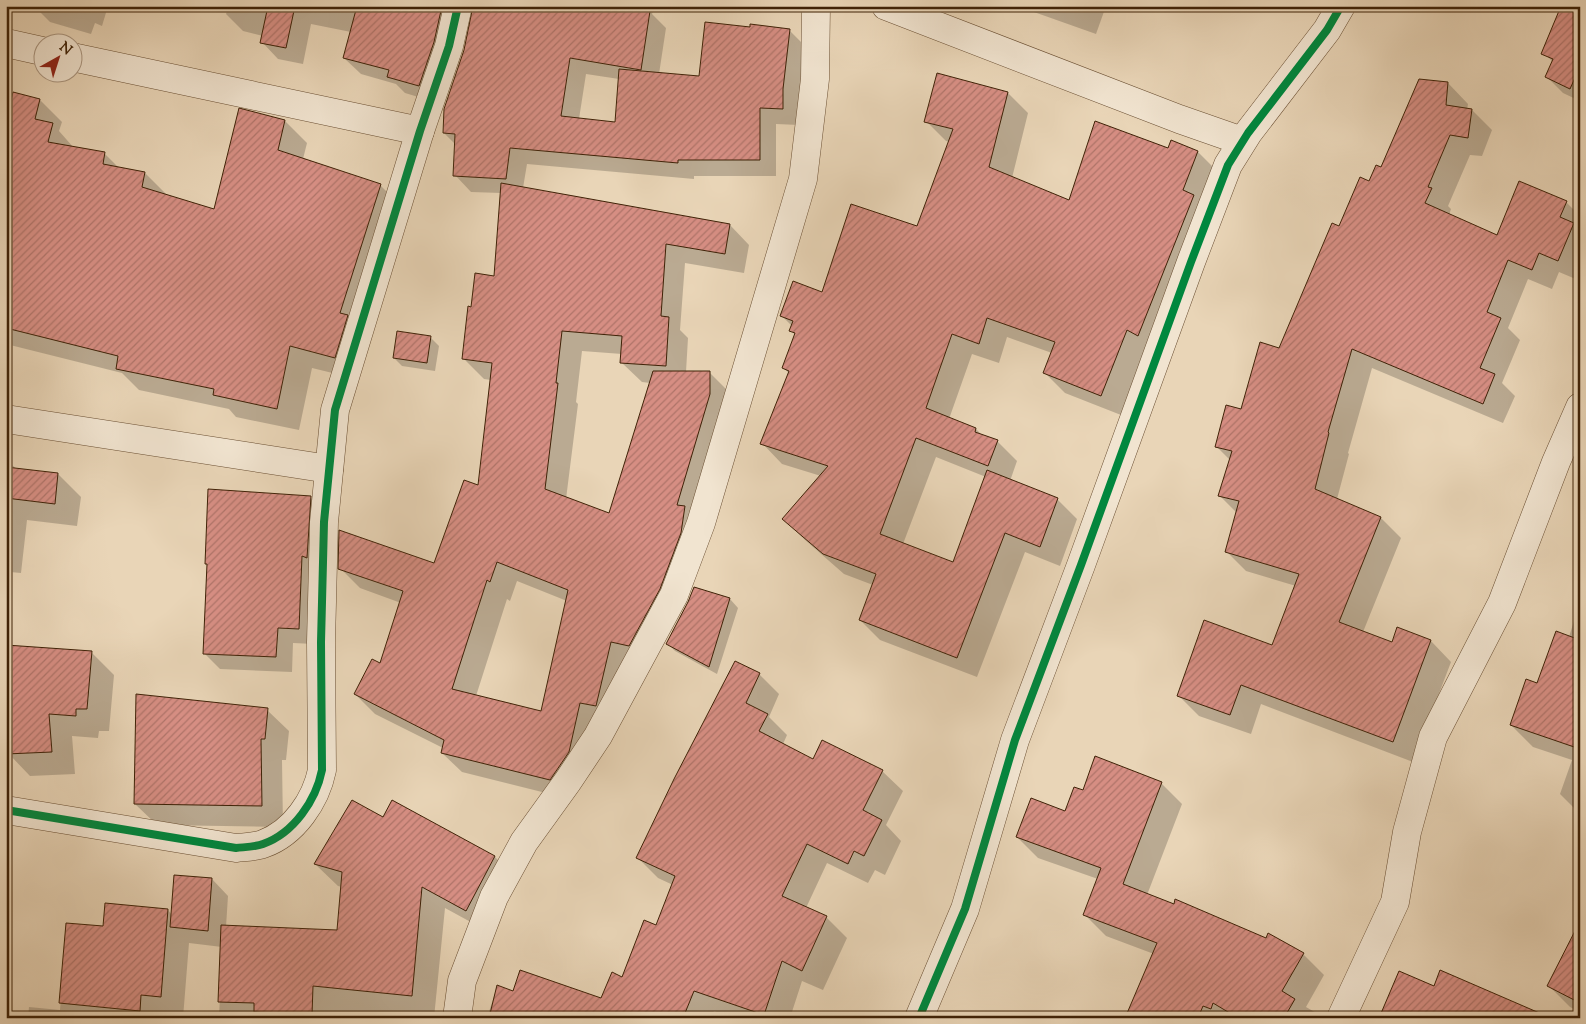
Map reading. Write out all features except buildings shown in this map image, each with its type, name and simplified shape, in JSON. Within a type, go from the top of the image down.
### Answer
[{"type":"street","points":[[6,810],[236,848],[262,845],[278,837],[298,819],[312,802],[322,770],[321,642],[324,522],[335,410],[420,132],[449,46],[458,6]]},
{"type":"street","points":[[457,1018],[462,981],[494,897],[524,842],[598,736],[674,595],[701,523],[803,178],[815,79],[816,6]]},
{"type":"street","points":[[886,6],[1179,119],[1242,141]]},
{"type":"street","points":[[919,1018],[965,908],[1015,740],[1082,565],[1228,165],[1242,141],[1327,30],[1340,6]]},
{"type":"street","points":[[6,43],[32,48]]},
{"type":"street","points":[[82,59],[420,132]]},
{"type":"street","points":[[1341,1018],[1394,902],[1408,832],[1433,737],[1502,603],[1556,462],[1580,407]]},
{"type":"street","points":[[6,420],[329,469]]},
{"type":"cycle path","points":[[6,810],[236,848],[260,845],[274,839],[294,824],[309,804],[315,793],[322,770],[321,642],[324,522],[335,410],[420,131],[449,46],[458,6]]},
{"type":"cycle path","points":[[919,1018],[965,909],[1015,740],[1228,165],[1248,133],[1327,30],[1341,6]]}]
